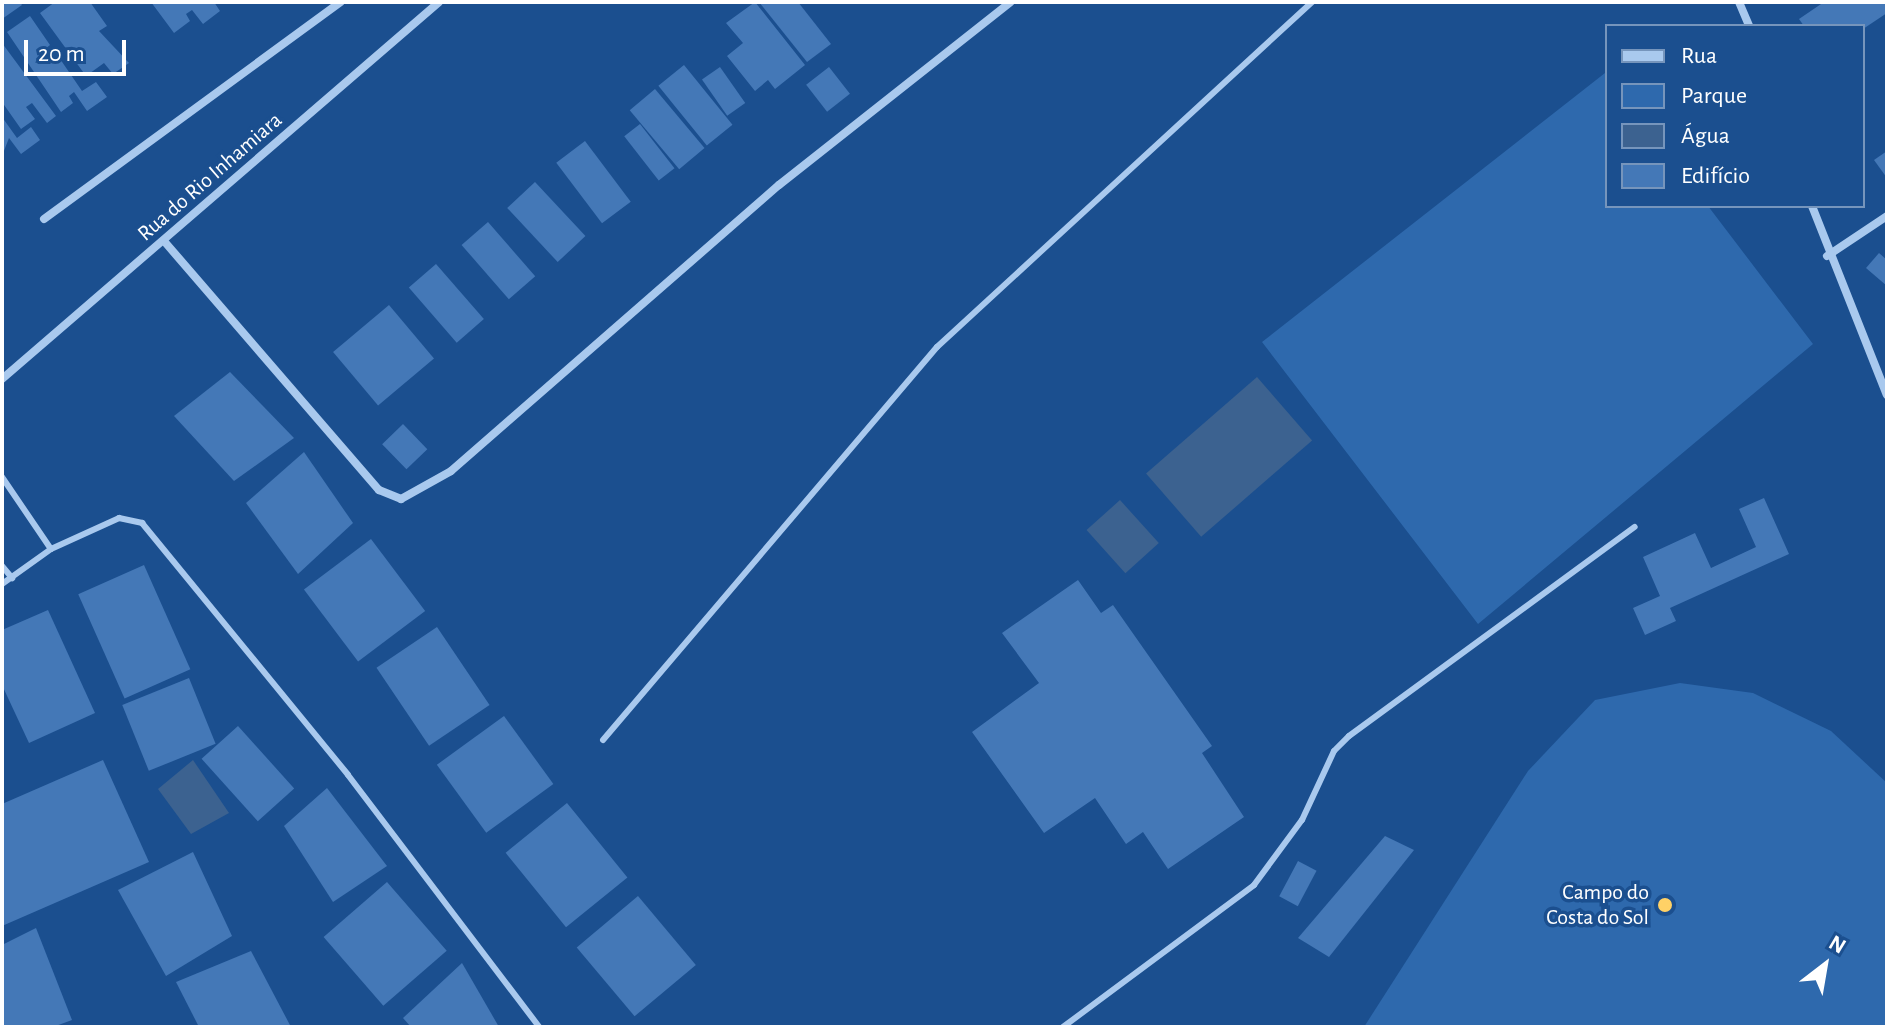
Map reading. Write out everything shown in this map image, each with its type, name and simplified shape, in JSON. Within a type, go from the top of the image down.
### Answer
[{"type":"street","points":[[44,219],[341,2]]},
{"type":"street","name":"Rua do Rio Inhamiara","points":[[2,379],[439,2]]},
{"type":"street","points":[[164,241],[379,490],[401,499],[451,471],[779,185],[1011,2]]},
{"type":"street","points":[[1739,2],[1748,24]]},
{"type":"street","points":[[1813,208],[1827,256],[1887,395]]},
{"type":"street","points":[[1827,256],[1887,216]]},
{"type":"lane","points":[[603,740],[937,347],[1312,2]]},
{"type":"lane","points":[[2,477],[51,549]]},
{"type":"lane","points":[[2,584],[51,549],[119,518],[142,523],[348,775],[539,1027]]},
{"type":"lane","points":[[1063,1027],[1254,885],[1302,820],[1334,751],[1349,736],[1635,527]]},
{"type":"lane","points":[[2,566],[12,578]]},
{"type":"green space","points":[[1605,73],[1605,208],[1710,208],[1813,344],[1478,624],[1262,342]]},
{"type":"green space","name":"Campo do Costa do Sol","points":[[1680,683],[1753,693],[1831,731],[1887,783],[1887,1027],[1364,1027],[1528,771],[1595,700]]},
{"type":"water","points":[[1257,377],[1312,440],[1201,537],[1146,473]]},
{"type":"water","points":[[1120,500],[1159,543],[1125,573],[1087,530]]},
{"type":"water","points":[[193,760],[229,813],[191,834],[158,789]]},
{"type":"building","points":[[2,2],[20,2],[22,5],[2,19]]},
{"type":"building","points":[[55,2],[90,2],[107,26],[99,31],[129,63],[113,74],[104,63],[86,76],[40,13]]},
{"type":"building","points":[[151,2],[214,2],[220,11],[203,24],[192,10],[186,14],[190,21],[174,33]]},
{"type":"building","points":[[755,2],[805,65],[775,89],[768,80],[755,91],[727,56],[743,43],[726,23]]},
{"type":"building","points":[[759,2],[798,2],[831,44],[807,62]]},
{"type":"building","points":[[1824,2],[1887,2],[1887,13],[1865,28],[1865,24],[1803,24],[1799,19]]},
{"type":"building","points":[[30,16],[50,45],[45,49],[52,60],[58,56],[82,91],[96,82],[107,97],[87,111],[74,92],[69,96],[73,103],[61,112],[7,32]]},
{"type":"building","points":[[2,43],[56,116],[47,123],[32,103],[26,107],[35,119],[21,129],[2,102]]},
{"type":"building","points":[[684,65],[732,125],[707,146],[658,86]]},
{"type":"building","points":[[720,67],[745,103],[727,116],[702,80]]},
{"type":"building","points":[[829,67],[850,94],[827,112],[806,85]]},
{"type":"building","points":[[655,89],[704,148],[679,169],[630,110]]},
{"type":"building","points":[[2,117],[17,138],[31,127],[40,140],[21,154],[9,138],[2,156]]},
{"type":"building","points":[[640,124],[674,168],[659,180],[624,136]]},
{"type":"building","points":[[585,141],[631,202],[602,223],[556,163]]},
{"type":"building","points":[[1887,151],[1887,178],[1874,160]]},
{"type":"building","points":[[535,182],[585,236],[558,262],[507,208]]},
{"type":"building","points":[[488,222],[535,276],[509,299],[462,245]]},
{"type":"building","points":[[1879,253],[1887,260],[1887,286],[1866,268]]},
{"type":"building","points":[[436,264],[484,319],[457,343],[409,288]]},
{"type":"building","points":[[389,305],[434,359],[378,406],[333,352]]},
{"type":"building","points":[[230,372],[294,438],[234,481],[174,416]]},
{"type":"building","points":[[403,424],[427,449],[406,469],[382,444]]},
{"type":"building","points":[[304,452],[353,523],[298,574],[246,503]]},
{"type":"building","points":[[1764,498],[1789,554],[1670,608],[1676,621],[1645,635],[1633,608],[1660,596],[1643,557],[1695,533],[1711,568],[1756,547],[1739,509]]},
{"type":"building","points":[[371,539],[425,611],[358,661],[304,590]]},
{"type":"building","points":[[144,565],[190,669],[125,698],[78,594]]},
{"type":"building","points":[[1078,580],[1101,613],[1113,605],[1212,746],[1202,753],[1244,817],[1168,869],[1143,832],[1126,844],[1095,798],[1044,833],[972,732],[1039,683],[1002,633]]},
{"type":"building","points":[[48,610],[95,713],[29,743],[2,685],[2,630]]},
{"type":"building","points":[[437,627],[490,705],[429,746],[376,668]]},
{"type":"building","points":[[189,678],[216,744],[149,771],[122,705]]},
{"type":"building","points":[[504,716],[553,784],[486,833],[437,765]]},
{"type":"building","points":[[238,726],[294,788],[258,821],[202,759]]},
{"type":"building","points":[[103,760],[149,862],[2,926],[2,804]]},
{"type":"building","points":[[327,788],[387,866],[333,902],[284,826]]},
{"type":"building","points":[[567,803],[627,878],[566,927],[506,853]]},
{"type":"building","points":[[1385,836],[1414,850],[1329,957],[1298,938]]},
{"type":"building","points":[[193,852],[232,936],[166,976],[118,890]]},
{"type":"building","points":[[1298,861],[1317,871],[1298,906],[1279,896]]},
{"type":"building","points":[[387,882],[447,951],[383,1006],[324,937]]},
{"type":"building","points":[[638,896],[696,965],[635,1016],[577,947]]},
{"type":"building","points":[[36,928],[72,1020],[53,1027],[3,1027],[2,945]]},
{"type":"building","points":[[251,951],[291,1027],[199,1027],[176,982]]},
{"type":"building","points":[[462,963],[499,1027],[411,1027],[403,1018]]},
{"type":"place","name":"Campo do Costa do Sol","points":[[1665,905]]}]
